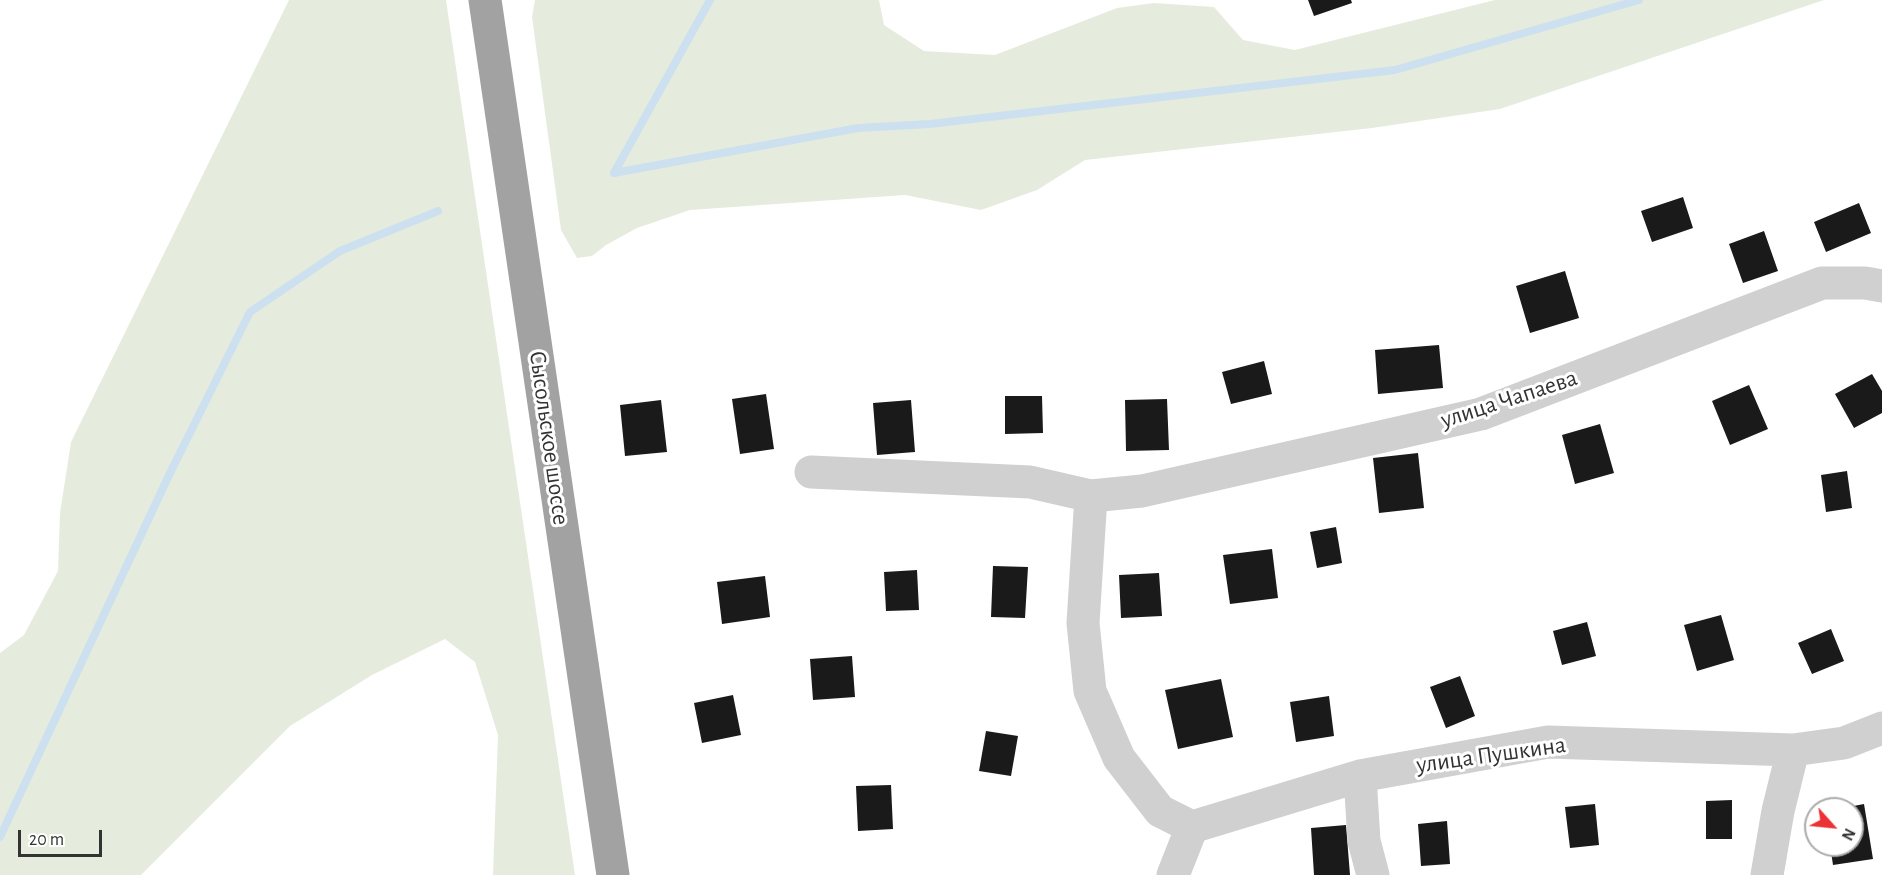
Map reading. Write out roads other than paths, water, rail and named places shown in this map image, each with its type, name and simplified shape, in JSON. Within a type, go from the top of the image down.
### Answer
[{"type":"highway","name":"Сысольское шоссе","points":[[485,0],[613,875]]},
{"type":"street","name":"улица Чапаева","points":[[811,472],[1030,482],[1091,496],[1142,490],[1481,414],[1822,283],[1865,283],[1882,286]]},
{"type":"street","points":[[1091,496],[1083,622],[1090,691],[1119,759],[1160,811],[1192,827],[1173,875]]},
{"type":"street","name":"улица Пушкина","points":[[1192,827],[1360,776],[1548,742],[1793,750],[1844,743],[1882,728]]},
{"type":"street","points":[[1767,875],[1778,811],[1793,750]]},
{"type":"street","points":[[1360,776],[1364,841],[1372,875]]},
{"type":"waterway","points":[[614,173],[710,0]]},
{"type":"waterway","points":[[614,173],[858,128],[930,124],[1395,70],[1639,0]]},
{"type":"waterway","points":[[0,837],[170,473],[250,312],[340,251],[438,211]]}]
